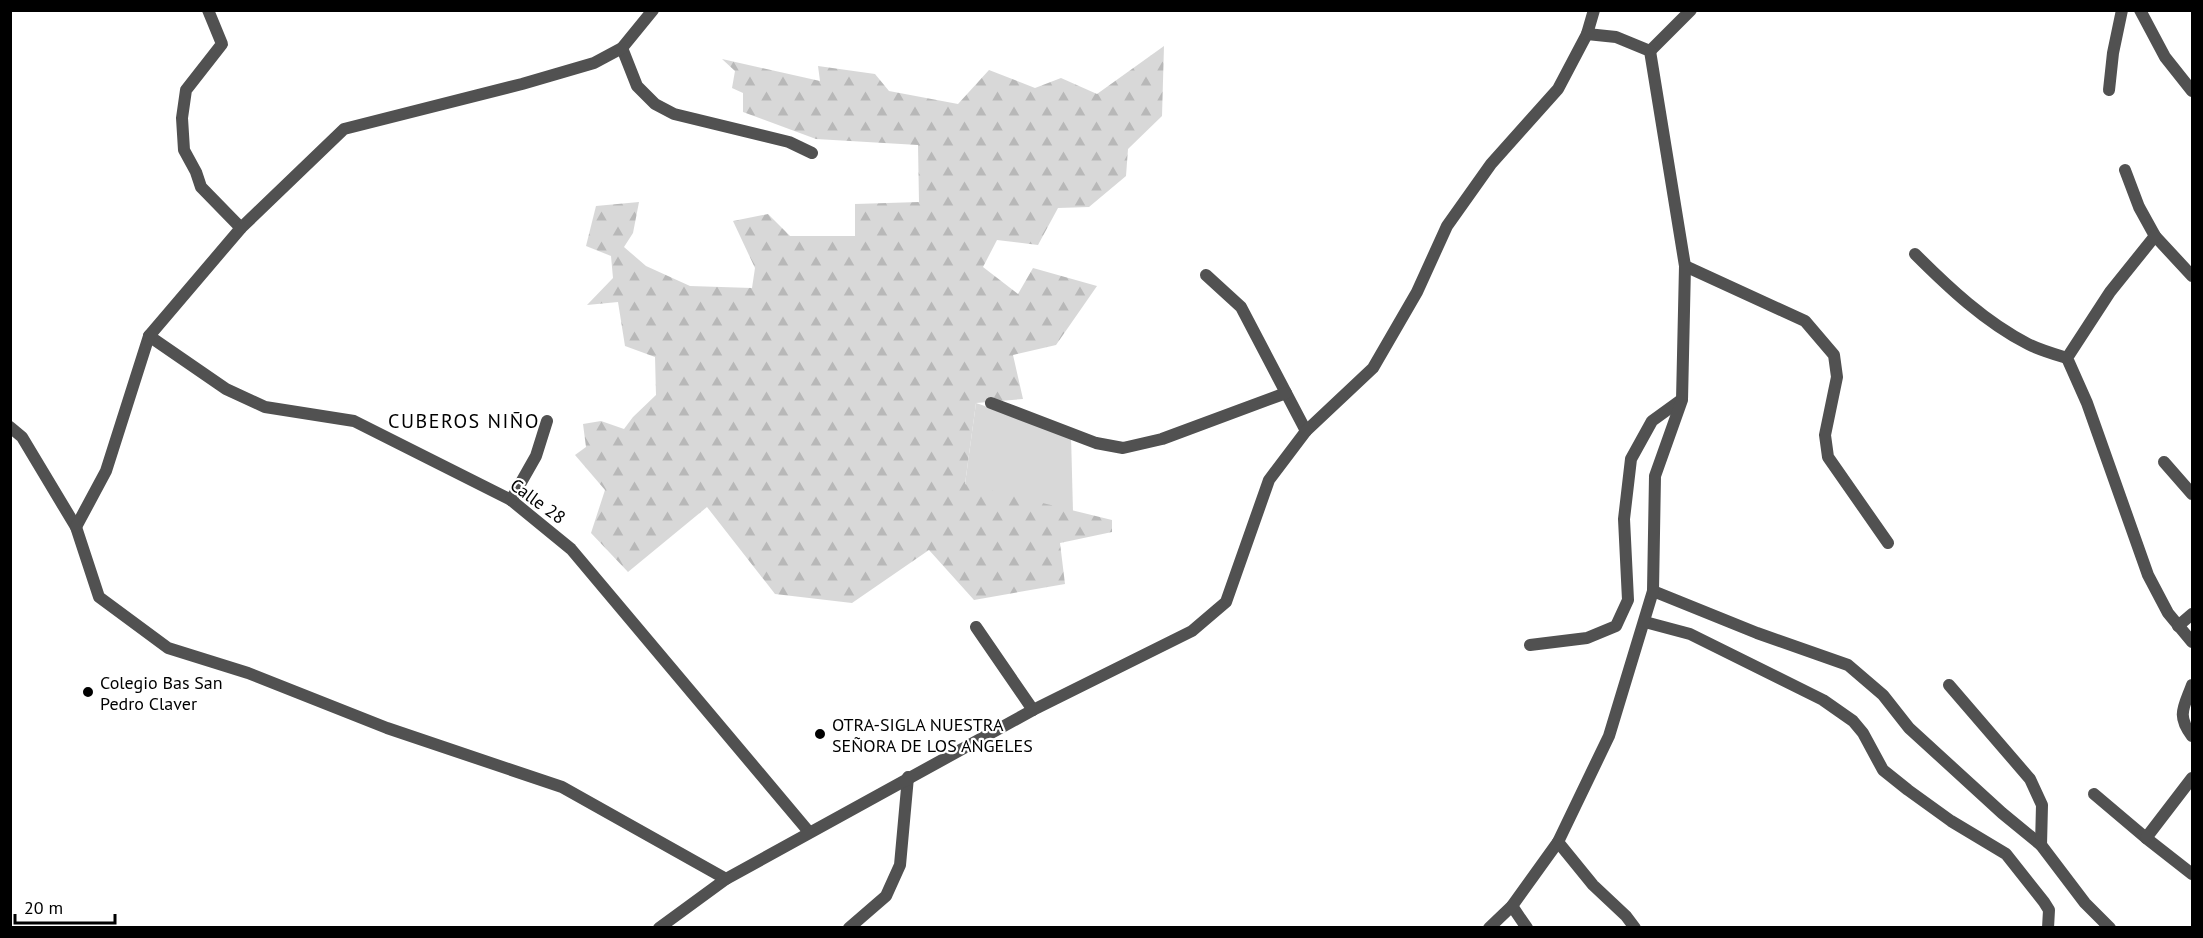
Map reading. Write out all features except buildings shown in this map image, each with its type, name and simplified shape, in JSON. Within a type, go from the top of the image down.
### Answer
[{"type":"street","points":[[208,10],[222,44],[186,90],[182,118],[184,150],[201,187],[241,228]]},
{"type":"street","points":[[76,527],[106,471],[149,336],[241,228],[344,129],[533,81],[594,63],[622,48],[653,10]]},
{"type":"street","points":[[659,927],[726,879],[809,831],[1034,710],[1192,630],[1226,602],[1269,480],[1306,431],[1373,368],[1417,292],[1447,226],[1491,164],[1558,89],[1587,34],[1594,10]]},
{"type":"street","points":[[1650,51],[1691,10]]},
{"type":"street","points":[[2109,90],[2113,53],[2122,10]]},
{"type":"street","points":[[2140,10],[2165,57],[2193,90]]},
{"type":"street","points":[[1587,34],[1616,37],[1650,51]]},
{"type":"street","points":[[622,48],[636,86],[655,104],[674,114],[789,142],[812,153]]},
{"type":"street","points":[[1490,927],[1512,906],[1558,842],[1609,736],[1653,591],[1655,476],[1682,400],[1684,266],[1650,51]]},
{"type":"street","points":[[2125,170],[2139,207],[2155,236],[2193,276]]},
{"type":"street","points":[[2067,358],[2110,292],[2155,236]]},
{"type":"street","points":[[1915,254],[1949,287],[1989,318],[2028,344],[2067,358],[2087,403],[2148,575],[2168,613],[2193,642]]},
{"type":"street","points":[[1684,266],[1805,321],[1834,355],[1837,377],[1825,435],[1828,457],[1888,543]]},
{"type":"street","points":[[1206,275],[1240,307],[1306,431]]},
{"type":"street","name":"Calle 28","points":[[149,336],[226,389],[265,407],[354,421],[511,500],[571,549],[809,831]]},
{"type":"street","points":[[991,403],[1096,443],[1123,448],[1162,439],[1286,393]]},
{"type":"street","points":[[1530,645],[1587,638],[1616,626],[1628,600],[1624,519],[1631,459],[1652,421],[1682,400]]},
{"type":"street","points":[[511,500],[536,456],[547,421]]},
{"type":"street","points":[[10,427],[22,437],[76,527],[99,597],[168,648],[248,673],[387,728],[562,787],[726,879]]},
{"type":"street","points":[[2164,462],[2193,494]]},
{"type":"street","points":[[1653,591],[1757,633],[1848,666],[1883,695],[1909,728],[2002,813],[2041,845],[2085,903],[2110,927]]},
{"type":"street","points":[[2178,626],[2193,614]]},
{"type":"street","points":[[1645,622],[1689,634],[1823,700],[1853,721],[1863,733],[1883,770],[1951,821],[2006,854],[2049,910],[2048,927]]},
{"type":"street","points":[[976,627],[1034,710]]},
{"type":"street","points":[[1949,685],[2030,779],[2042,805],[2041,845]]},
{"type":"street","points":[[2193,685],[2183,709],[2183,724],[2193,736]]},
{"type":"street","points":[[849,927],[886,896],[900,865],[908,777]]},
{"type":"street","points":[[2146,838],[2193,778]]},
{"type":"street","points":[[2094,794],[2193,874]]},
{"type":"street","points":[[1558,842],[1593,885],[1635,927]]},
{"type":"street","points":[[1512,906],[1527,927]]},
{"type":"green space","points":[[1164,46],[1162,116],[1128,149],[1126,176],[1089,207],[1058,208],[1038,245],[997,240],[983,267],[1018,294],[1033,268],[1097,286],[1056,345],[1013,355],[1023,399],[976,403],[965,484],[1112,520],[1112,532],[1060,543],[1065,584],[974,600],[929,550],[852,603],[775,594],[707,507],[628,572],[591,533],[605,490],[575,455],[586,447],[583,424],[601,421],[624,429],[656,395],[655,357],[625,346],[618,302],[587,305],[613,278],[611,256],[586,246],[596,206],[639,202],[633,233],[624,247],[646,266],[690,286],[752,288],[755,268],[733,221],[768,214],[790,236],[855,236],[855,204],[919,202],[918,145],[816,139],[743,112],[743,93],[732,88],[735,71],[722,59],[820,81],[818,66],[875,74],[889,91],[958,104],[989,70],[1035,88],[1061,78],[1097,94]]},
{"type":"green space","points":[[976,403],[1071,435],[1073,512],[1002,508],[965,484]]},
{"type":"place","name":"Colegio Bas San Pedro Claver","points":[[88,692]]},
{"type":"place","name":"OTRA-SIGLA NUESTRA SEÑORA DE LOS ANGELES","points":[[820,734]]},
{"type":"district","name":"CUBEROS NIÑO","points":[[464,421]]}]
